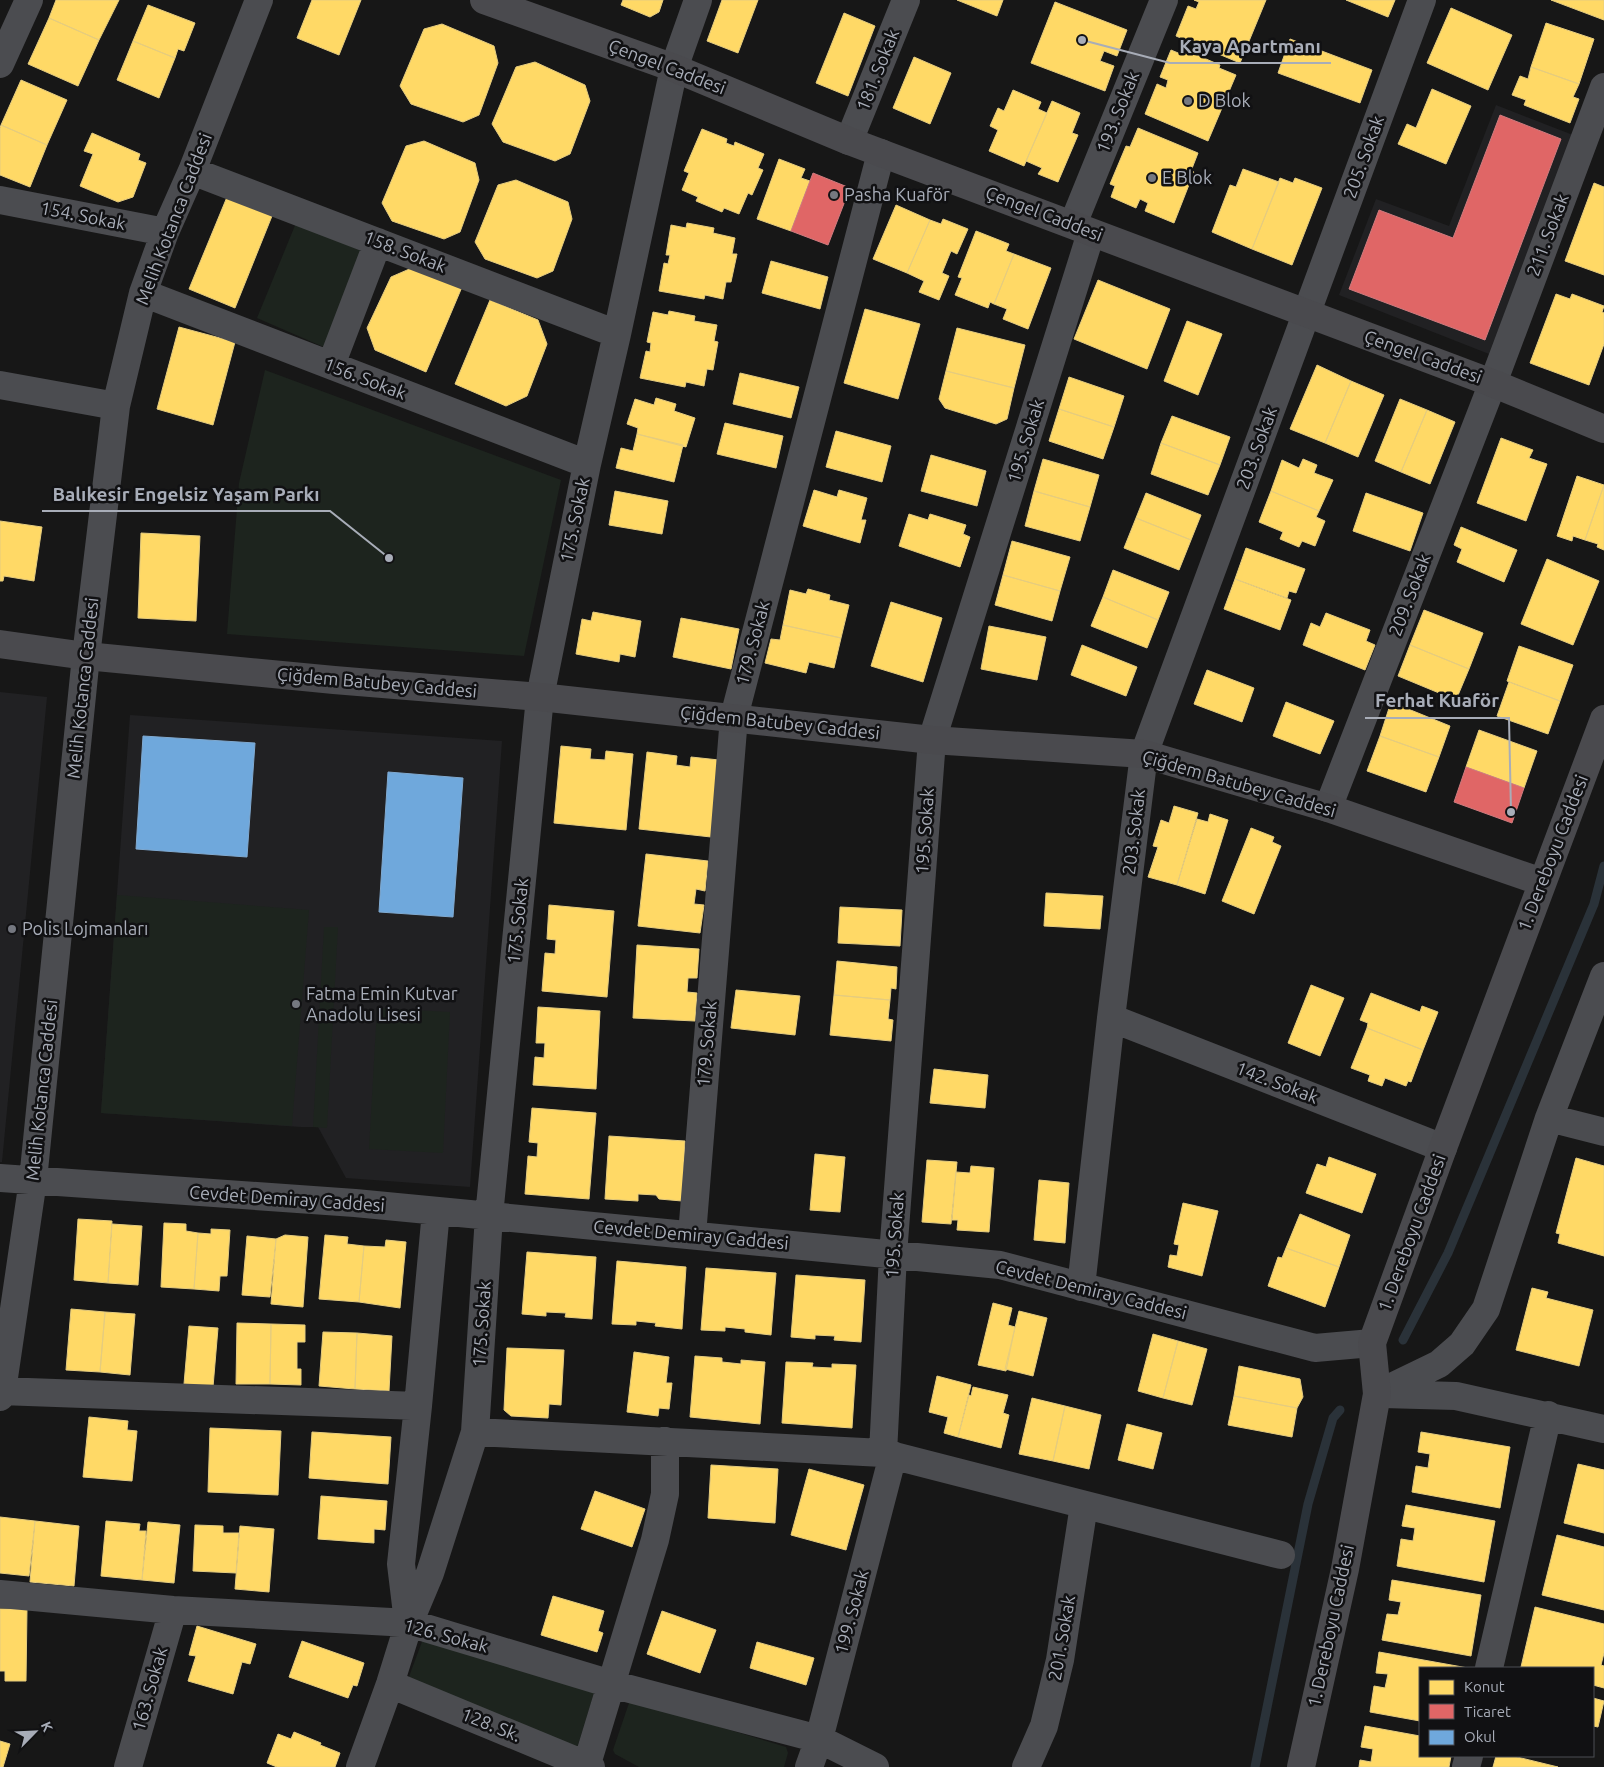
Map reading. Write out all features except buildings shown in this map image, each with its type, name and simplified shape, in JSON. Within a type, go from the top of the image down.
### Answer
[{"type":"main road","name":"Çengel Caddesi","points":[[484,0],[674,68],[849,141],[1492,383],[1604,428]]},
{"type":"main road","name":"Çiğdem Batubey Caddesi","points":[[0,644],[86,656],[334,680],[540,697],[932,740],[1144,754],[1328,808],[1542,882]]},
{"type":"main road","name":"1. Dereboyu Caddesi","points":[[1301,1767],[1345,1569],[1377,1394],[1372,1343],[1604,719]]},
{"type":"street","points":[[0,64],[29,0]]},
{"type":"street","name":"Melih Kotanca Caddesi","points":[[1,1393],[33,1180],[86,656],[116,406],[143,293],[259,0]]},
{"type":"street","name":"175. Sokak","points":[[360,1767],[390,1684],[408,1623],[430,1573],[475,1432],[489,1216],[540,697],[587,464],[618,334],[674,68],[698,0]]},
{"type":"street","name":"181. Sokak","points":[[849,141],[906,0]]},
{"type":"street","name":"193. Sokak","points":[[1082,228],[1164,0]]},
{"type":"street","name":"205. Sokak","points":[[1307,314],[1422,0]]},
{"type":"street","name":"211. Sokak","points":[[1492,383],[1604,86]]},
{"type":"street","name":"179. Sokak","points":[[692,1235],[734,717],[881,153]]},
{"type":"street","name":"158. Sokak","points":[[192,171],[618,334]]},
{"type":"street","name":"154. Sokak","points":[[0,200],[166,232]]},
{"type":"street","name":"195. Sokak","points":[[888,1454],[893,1254],[932,740],[1082,228]]},
{"type":"street","points":[[331,365],[378,242]]},
{"type":"street","name":"156. Sokak","points":[[143,293],[587,464]]},
{"type":"street","name":"203. Sokak","points":[[1081,1287],[1111,1018],[1144,754],[1307,314]]},
{"type":"street","name":"209. Sokak","points":[[1328,808],[1492,383]]},
{"type":"street","points":[[0,385],[116,406]]},
{"type":"street","points":[[1377,1394],[1439,1364],[1462,1344],[1486,1309],[1549,1118],[1604,976]]},
{"type":"street","name":"142. Sokak","points":[[1111,1018],[1443,1148]]},
{"type":"street","points":[[1549,1118],[1604,1132]]},
{"type":"street","name":"Cevdet Demiray Caddesi","points":[[0,1178],[337,1202],[1000,1265],[1315,1348],[1372,1343]]},
{"type":"street","points":[[408,1623],[401,1564],[436,1211]]},
{"type":"street","points":[[1,1393],[418,1406]]},
{"type":"street","points":[[1377,1394],[1456,1396],[1604,1429]]},
{"type":"street","points":[[1489,1667],[1548,1416]]},
{"type":"street","points":[[475,1432],[888,1454],[1281,1555]]},
{"type":"street","points":[[588,1766],[610,1684],[654,1540],[665,1494],[665,1441]]},
{"type":"street","name":"199. Sokak","points":[[809,1767],[819,1740],[888,1454]]},
{"type":"street","name":"201. Sokak","points":[[1026,1767],[1044,1726],[1060,1660],[1084,1505]]},
{"type":"street","name":"126. Sokak","points":[[0,1594],[173,1610],[408,1623],[610,1684],[819,1740],[875,1767]]},
{"type":"street","name":"163. Sokak","points":[[128,1767],[173,1610]]},
{"type":"street","name":"128. Sk.","points":[[390,1684],[588,1766]]},
{"type":"shaded area","points":[[1496,105],[1573,135],[1489,354],[1339,295],[1376,199],[1449,226]]},
{"type":"shaded area","points":[[296,223],[366,253],[326,348],[257,318]]},
{"type":"shaded area","points":[[265,370],[561,480],[524,656],[227,634],[239,483]]},
{"type":"shaded area","name":"Polis Lojmanları","points":[[0,692],[47,697],[2,1162],[0,1162]]},
{"type":"shaded area","name":"Fatma Emin Kutvar Anadolu Lisesi","points":[[130,715],[502,741],[470,1187],[346,1178],[318,1127],[101,1113]]},
{"type":"shaded area","points":[[117,895],[309,910],[292,1126],[101,1113]]},
{"type":"shaded area","points":[[324,927],[338,927],[327,1128],[313,1127]]},
{"type":"shaded area","points":[[377,1008],[450,1012],[443,1153],[369,1149]]},
{"type":"shaded area","points":[[423,1639],[595,1690],[577,1748],[407,1682]]},
{"type":"shaded area","points":[[630,1700],[786,1747],[788,1753],[784,1767],[639,1767],[615,1754],[613,1750]]},
{"type":"waterway","points":[[1403,1340],[1448,1253],[1594,904],[1604,866]]},
{"type":"waterway","points":[[1255,1767],[1308,1504],[1333,1418],[1340,1410]]},
{"type":"place","name":"Kaya Apartmanı","points":[[1082,40]]},
{"type":"place","name":"D Blok","points":[[1188,101]]},
{"type":"place","name":"E Blok","points":[[1152,178]]},
{"type":"place","name":"Pasha Kuaför","points":[[834,195]]},
{"type":"place","name":"Balıkesir Engelsiz Yaşam Parkı","points":[[389,558]]},
{"type":"place","name":"Ferhat Kuaför","points":[[1511,812]]},
{"type":"place","name":"Polis Lojmanları","points":[[12,929]]},
{"type":"place","name":"Fatma Emin Kutvar Anadolu Lisesi","points":[[296,1004]]}]
